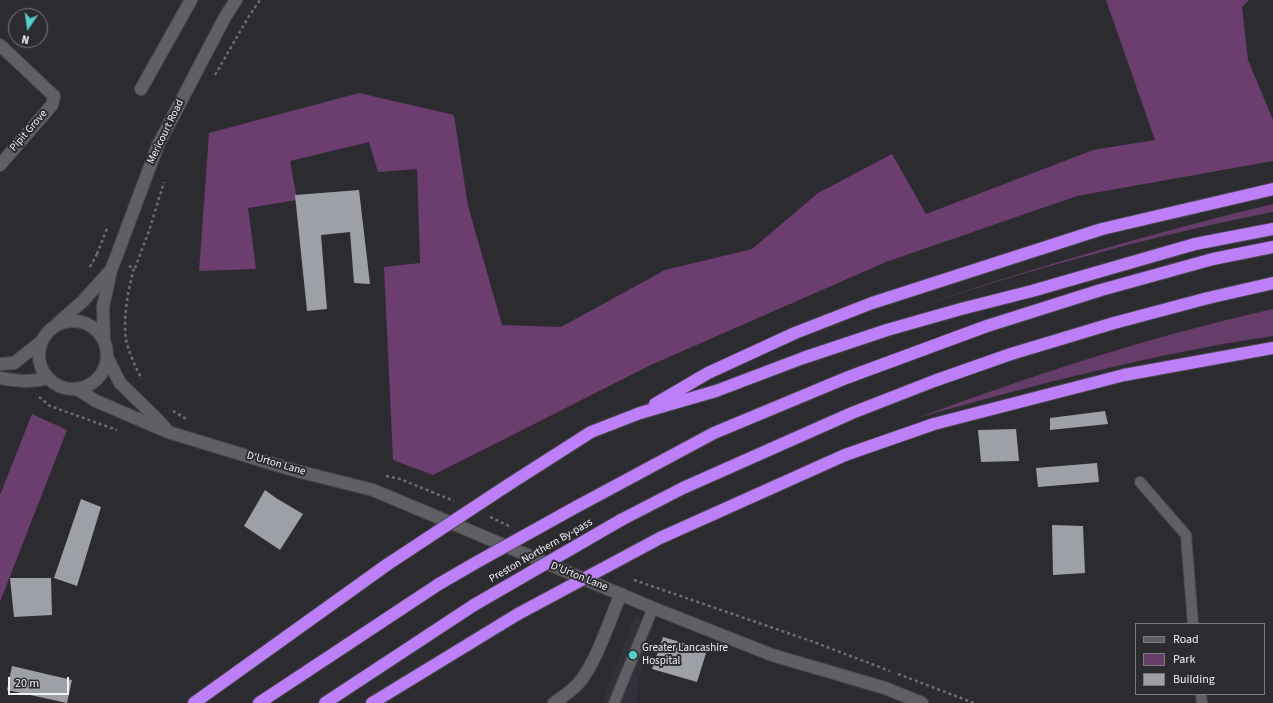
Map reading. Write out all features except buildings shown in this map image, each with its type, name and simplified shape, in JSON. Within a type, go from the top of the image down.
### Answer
[{"type":"highway","points":[[640,413],[708,373],[795,333],[872,302],[1102,229],[1273,189]]},
{"type":"highway","points":[[194,703],[388,564],[590,432],[640,413],[716,391],[887,330],[953,311],[1032,291],[1195,244],[1273,228]]},
{"type":"highway","name":"Preston Northern By-pass","points":[[259,703],[439,584],[576,507],[714,433],[846,378],[987,326],[1101,290],[1213,259],[1273,247]]},
{"type":"highway","name":"Preston Northern By-pass","points":[[325,703],[474,605],[621,520],[683,488],[845,416],[934,381],[1011,354],[1114,323],[1273,282]]},
{"type":"highway","points":[[372,703],[518,614],[660,538],[845,456],[934,424],[1124,375],[1273,348]]},
{"type":"street","points":[[141,89],[191,0]]},
{"type":"street","name":"Mericourt Road","points":[[104,340],[103,307],[113,265],[158,145],[225,17],[236,0]]},
{"type":"street","name":"Pipit Grove","points":[[0,45],[54,96],[52,105],[0,165]]},
{"type":"street","name":"Mericourt Road","points":[[54,326],[83,300],[113,265]]},
{"type":"street","points":[[108,359],[100,377],[93,383],[77,389],[65,388],[48,378],[42,370],[39,351],[47,333],[54,326],[63,322],[72,321],[91,325],[99,332],[104,340],[108,359],[120,383],[156,418],[168,432]]},
{"type":"street","points":[[0,364],[14,363],[42,342]]},
{"type":"street","points":[[0,378],[16,381],[36,382],[48,378]]},
{"type":"street","name":"D'Urton Lane","points":[[77,389],[96,401],[168,432],[293,470],[373,490],[653,608],[772,655],[885,688],[922,703]]},
{"type":"street","points":[[554,703],[567,694],[582,679],[593,660],[621,594]]},
{"type":"lane","points":[[1140,482],[1186,535],[1193,623]]},
{"type":"lane","points":[[617,700],[653,608]]},
{"type":"path","points":[[215,76],[249,16],[260,0]]},
{"type":"path","points":[[146,384],[141,378],[126,340],[125,315],[134,268],[149,231],[164,179]]},
{"type":"path","points":[[87,272],[97,254],[113,265],[134,268]]},
{"type":"path","points":[[172,410],[192,422]]},
{"type":"path","points":[[379,474],[400,480],[457,503]]},
{"type":"path","points":[[485,515],[513,528]]},
{"type":"path","points":[[632,580],[811,641],[974,703]]},
{"type":"shaded area","points":[[1106,0],[1249,0],[1242,7],[1248,60],[1273,120],[1273,161],[1077,196],[886,262],[653,364],[433,475],[393,460],[384,267],[420,263],[417,169],[378,172],[369,142],[290,161],[297,200],[248,208],[256,269],[199,271],[209,133],[359,93],[454,115],[468,206],[502,325],[561,327],[665,270],[752,249],[818,193],[892,154],[926,214],[1093,150],[1155,140]]},
{"type":"shaded area","points":[[32,414],[67,430],[0,602],[0,495]]},
{"type":"shaded area","name":"Greater Lancashire Hospital","points":[[635,615],[654,624],[638,685],[637,703],[602,703]]},
{"type":"green space","points":[[1273,204],[1273,212],[1131,244],[1085,256],[901,312],[993,282],[1086,254]]},
{"type":"green space","points":[[1273,309],[1273,336],[1228,343],[1094,371],[917,418],[1048,372],[1137,344],[1182,331]]},
{"type":"place","name":"Greater Lancashire Hospital","points":[[633,655]]}]
